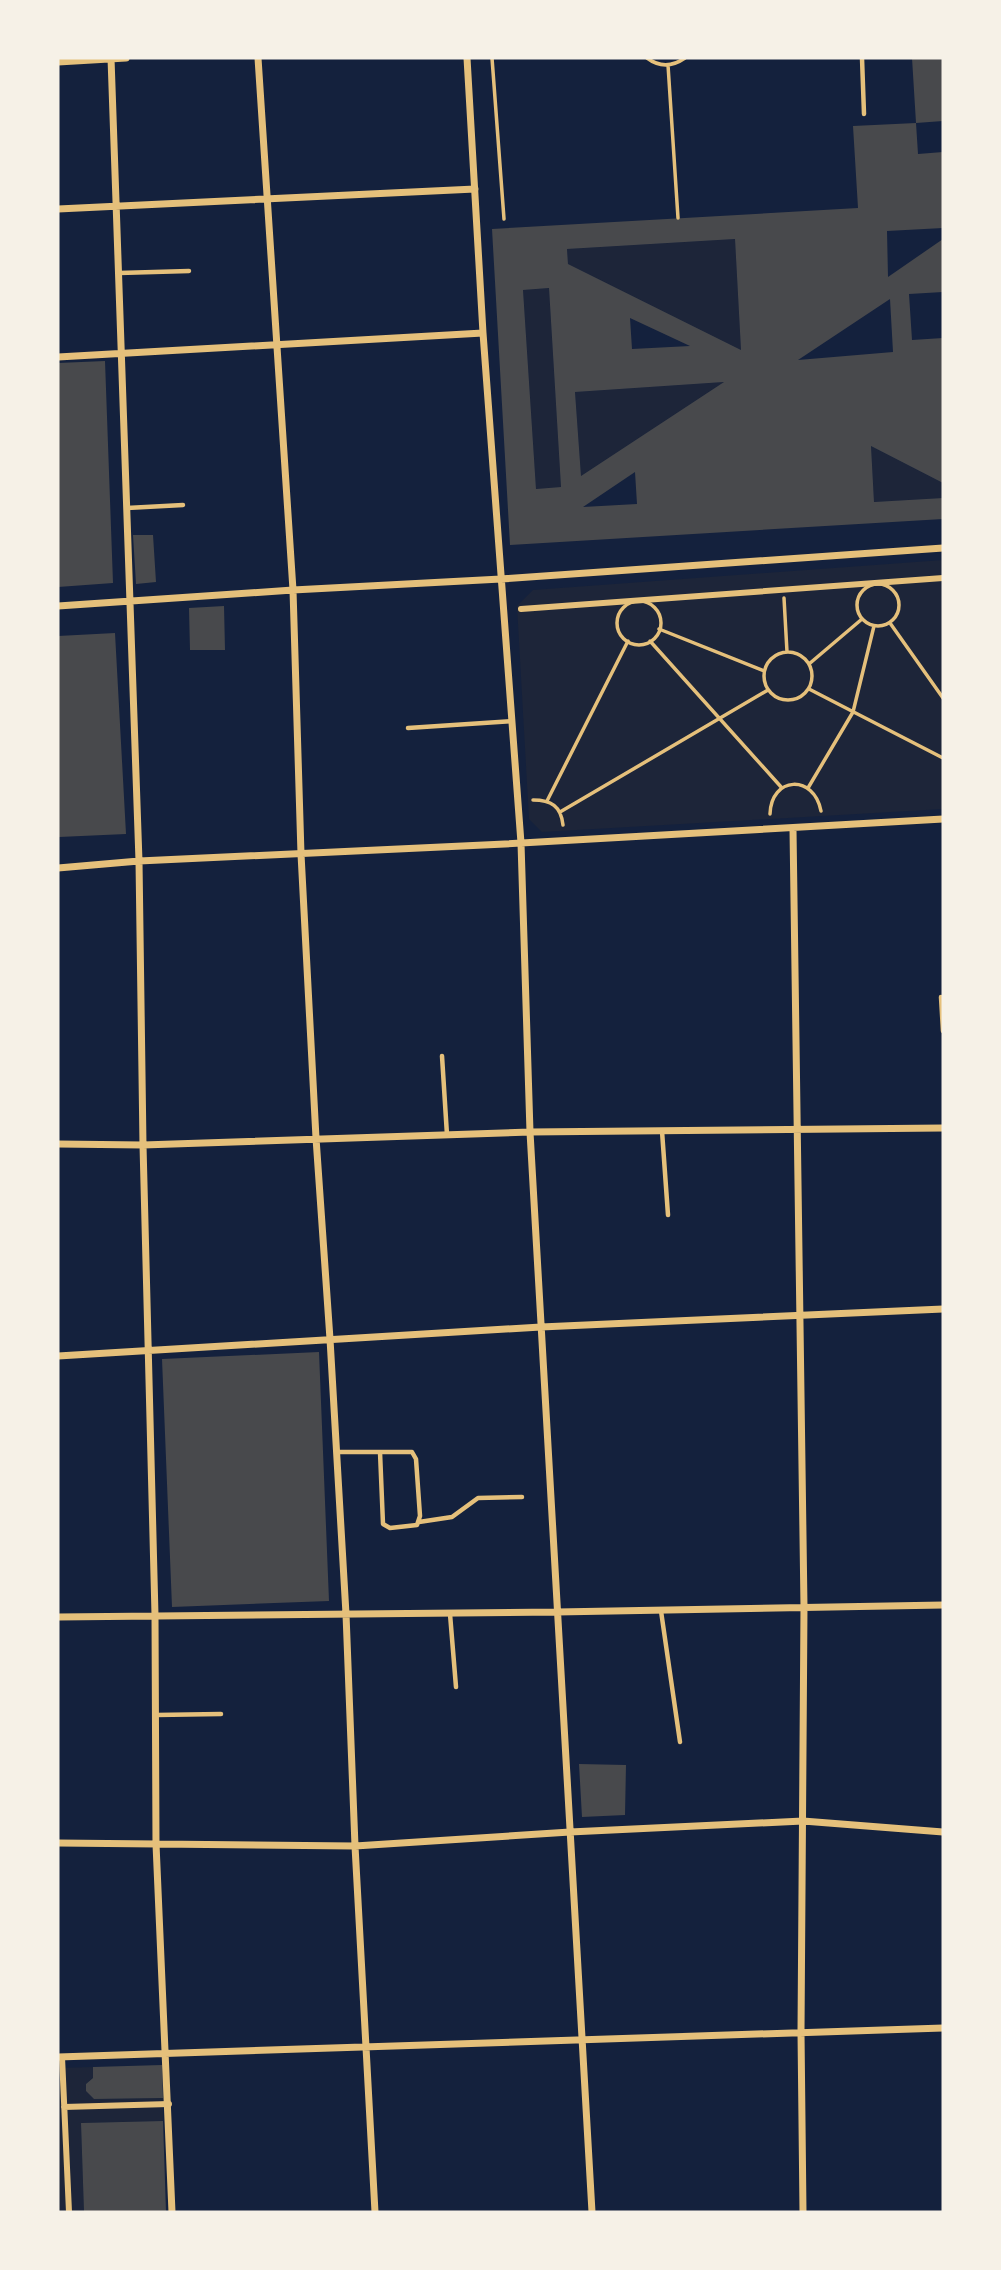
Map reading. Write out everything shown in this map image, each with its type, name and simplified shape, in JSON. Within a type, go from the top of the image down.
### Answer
[{"type":"street","points":[[111,58],[139,861],[155,1615],[156,1844],[173,2212]]},
{"type":"street","points":[[58,62],[126,58]]},
{"type":"street","points":[[258,58],[293,590],[301,854],[346,1614],[355,1846],[375,2212]]},
{"type":"street","points":[[467,58],[483,333],[521,843],[530,1132],[592,2212]]},
{"type":"street","points":[[58,209],[475,189]]},
{"type":"street","points":[[58,357],[483,333]]},
{"type":"street","points":[[58,606],[943,548]]},
{"type":"street","points":[[521,609],[943,578]]},
{"type":"street","points":[[58,868],[139,861],[793,829],[943,819]]},
{"type":"street","points":[[793,829],[804,1607],[801,2032],[803,2212]]},
{"type":"street","points":[[58,1144],[143,1145],[530,1132],[943,1128]]},
{"type":"street","points":[[58,1356],[541,1326],[943,1309]]},
{"type":"street","points":[[58,1617],[943,1605]]},
{"type":"street","points":[[58,1843],[355,1846],[803,1821],[943,1832]]},
{"type":"street","points":[[69,2212],[60,2057],[943,2028]]},
{"type":"street","points":[[64,2107],[169,2104]]},
{"type":"lane","points":[[862,58],[864,114]]},
{"type":"lane","points":[[119,272],[189,271]]},
{"type":"lane","points":[[127,508],[183,505]]},
{"type":"lane","points":[[408,728],[512,721]]},
{"type":"lane","points":[[941,997],[943,1031]]},
{"type":"lane","points":[[442,1056],[447,1135]]},
{"type":"lane","points":[[663,1131],[668,1215]]},
{"type":"lane","points":[[337,1451],[409,1451],[415,1455],[419,1521]]},
{"type":"lane","points":[[380,1452],[383,1524],[390,1528],[412,1527],[419,1521],[452,1517],[478,1498],[522,1497]]},
{"type":"lane","points":[[661,1610],[680,1742]]},
{"type":"lane","points":[[450,1613],[456,1687]]},
{"type":"lane","points":[[156,1715],[221,1714]]},
{"type":"path","points":[[492,58],[504,219]]},
{"type":"path","points":[[646,58],[668,65],[685,58]]},
{"type":"path","points":[[668,65],[678,218]]},
{"type":"path","points":[[875,583],[890,586],[899,597],[899,612],[890,623],[874,626],[862,620],[857,609],[859,595],[875,583]]},
{"type":"path","points":[[783,590],[787,652]]},
{"type":"path","points":[[636,601],[650,604],[659,615],[659,629],[650,641],[636,644],[619,633],[617,620],[623,607],[636,601]]},
{"type":"path","points":[[809,664],[862,620]]},
{"type":"path","points":[[890,623],[943,698]]},
{"type":"path","points":[[808,788],[853,712],[874,626]]},
{"type":"path","points":[[659,629],[764,671]]},
{"type":"path","points":[[547,801],[628,641]]},
{"type":"path","points":[[650,641],[782,788]]},
{"type":"path","points":[[787,652],[798,654],[809,664],[812,676],[809,689],[799,698],[785,700],[772,695],[768,690],[764,671],[771,659],[787,652]]},
{"type":"path","points":[[809,689],[943,758]]},
{"type":"path","points":[[561,811],[768,690]]},
{"type":"path","points":[[770,814],[774,796],[782,788],[793,784],[808,788],[818,800],[821,811]]},
{"type":"path","points":[[533,800],[547,801],[556,806],[561,811],[563,825]]},
{"type":"shaded area","points":[[735,239],[741,350],[568,264],[567,249]]},
{"type":"shaded area","points":[[549,288],[561,487],[536,489],[523,290]]},
{"type":"shaded area","points":[[724,382],[581,476],[575,392]]},
{"type":"shaded area","points":[[871,446],[943,483],[943,498],[874,502]]},
{"type":"shaded area","points":[[943,560],[943,809],[542,832],[529,819],[517,606],[533,590]]},
{"type":"shaded area","points":[[93,2067],[93,2078],[86,2084],[86,2091],[94,2099],[163,2098],[163,2121],[81,2123],[84,2212],[58,2212],[58,2068]]},
{"type":"building","points":[[912,58],[943,58],[943,121],[916,123]]},
{"type":"building","points":[[916,123],[918,154],[943,152],[943,228],[887,231],[888,277],[943,239],[943,292],[909,294],[912,340],[943,338],[943,483],[871,446],[874,502],[943,498],[943,519],[510,545],[492,229],[858,208],[853,126]],"holes":[[[735,239],[741,350],[568,264],[567,249]],[[549,288],[561,487],[536,489],[523,290]],[[890,299],[893,352],[798,360]],[[630,318],[690,346],[632,349]],[[724,382],[581,476],[575,392]],[[635,472],[637,504],[583,507]]]},
{"type":"building","points":[[105,361],[113,583],[58,587],[58,363]]},
{"type":"building","points":[[133,535],[153,535],[156,582],[136,584]]},
{"type":"building","points":[[224,606],[225,650],[190,650],[189,608]]},
{"type":"building","points":[[115,633],[126,834],[59,837],[58,636]]},
{"type":"building","points":[[319,1352],[329,1601],[172,1607],[162,1359]]},
{"type":"building","points":[[579,1764],[626,1765],[625,1815],[582,1817]]},
{"type":"building","points":[[162,2065],[163,2098],[94,2099],[86,2091],[86,2084],[93,2078],[93,2067]]},
{"type":"building","points":[[163,2121],[166,2212],[84,2212],[81,2123]]}]
